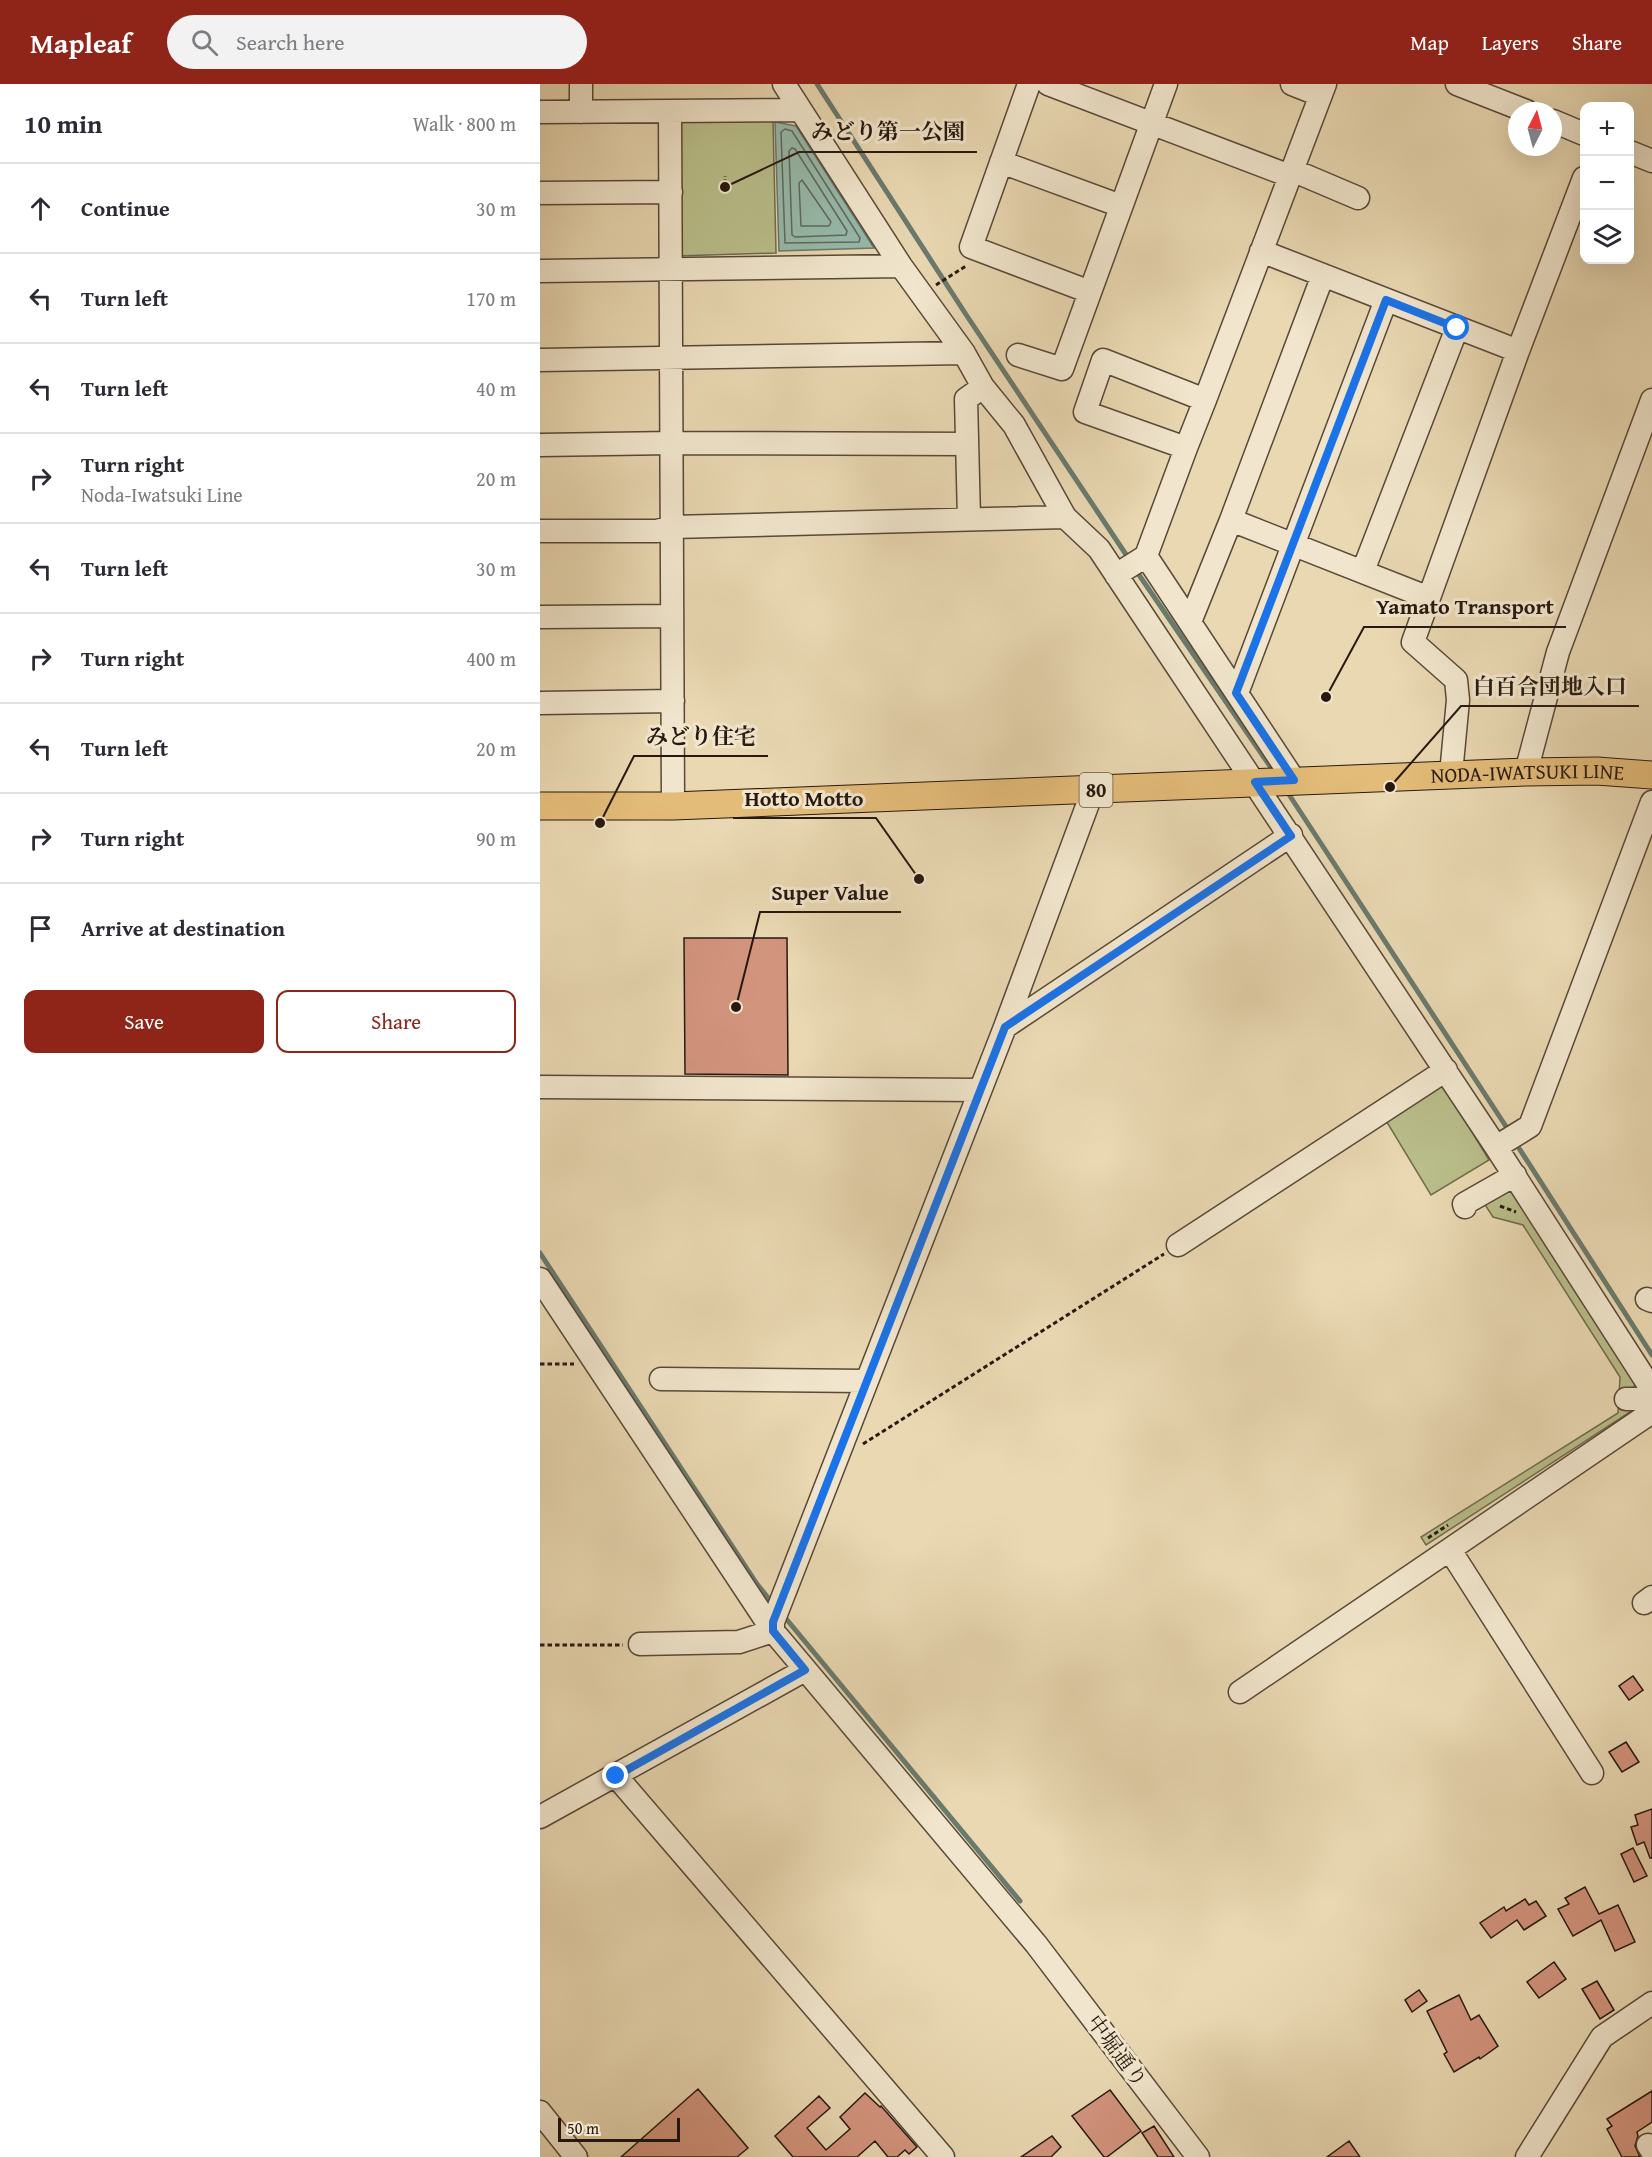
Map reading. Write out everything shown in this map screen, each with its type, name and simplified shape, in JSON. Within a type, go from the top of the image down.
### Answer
[{"type":"main road","name":"NODA-IWATSUKI LINE","points":[[540,806],[673,806],[1451,774],[1597,771],[1652,775]]},
{"type":"street","points":[[581,84],[581,112]]},
{"type":"street","points":[[784,84],[901,266],[964,353],[983,387],[1014,425],[1065,517],[1099,549],[1291,836],[1515,1175],[1652,1390]]},
{"type":"street","points":[[1029,84],[970,247],[1090,292]]},
{"type":"street","points":[[1048,84],[1358,198]]},
{"type":"street","points":[[1018,355],[1062,369],[1166,84]]},
{"type":"street","points":[[1116,575],[1146,556],[1322,89],[1292,84]]},
{"type":"street","points":[[1457,84],[1508,104]]},
{"type":"street","points":[[540,112],[800,110]]},
{"type":"street","points":[[670,111],[673,806]]},
{"type":"street","points":[[1562,125],[1580,132]]},
{"type":"street","points":[[1634,154],[1652,161]]},
{"type":"street","points":[[1001,162],[1121,206]]},
{"type":"street","points":[[1451,774],[1458,700],[1456,680],[1413,642],[1518,351],[1580,188]]},
{"type":"street","points":[[540,193],[671,192]]},
{"type":"street","points":[[1261,251],[1518,351]]},
{"type":"street","points":[[540,271],[901,266]]},
{"type":"street","points":[[1190,622],[1232,520],[1323,275]]},
{"type":"street","points":[[1236,693],[1386,300]]},
{"type":"street","points":[[1363,571],[1457,328]]},
{"type":"street","points":[[540,360],[964,353]]},
{"type":"street","points":[[1186,448],[1085,412],[1103,360],[1205,400]]},
{"type":"street","points":[[969,519],[966,399],[983,387]]},
{"type":"street","points":[[1526,772],[1558,652],[1644,444],[1652,400]]},
{"type":"street","points":[[540,445],[967,444]]},
{"type":"street","points":[[540,531],[657,531],[672,527],[1065,517]]},
{"type":"street","points":[[1232,520],[1429,597]]},
{"type":"street","points":[[1146,556],[1294,780]]},
{"type":"street","points":[[540,617],[672,616]]},
{"type":"street","points":[[540,702],[672,701]]},
{"type":"street","points":[[640,1644],[739,1642],[773,1626],[866,1380],[1005,1027],[1093,790]]},
{"type":"street","points":[[1496,1147],[1530,1126],[1652,802]]},
{"type":"street","points":[[1005,1027],[1291,836]]},
{"type":"street","points":[[1178,1245],[1446,1070]]},
{"type":"street","points":[[540,1087],[980,1090]]},
{"type":"street","points":[[1465,1207],[1464,1204],[1515,1175]]},
{"type":"street","name":"中堀通り","points":[[540,1278],[773,1626],[805,1670],[1036,1944],[1198,2157]]},
{"type":"street","points":[[661,1379],[866,1380]]},
{"type":"street","points":[[1626,1399],[1652,1398]]},
{"type":"street","points":[[1240,1692],[1652,1412]]},
{"type":"street","points":[[1450,1551],[1592,1773]]},
{"type":"street","points":[[540,1817],[805,1670]]},
{"type":"street","points":[[616,1776],[943,2157]]},
{"type":"street","points":[[1527,2157],[1602,2037],[1652,2003]]},
{"type":"street","points":[[540,2112],[576,2157]]},
{"type":"path","points":[[725,184],[726,176]]},
{"type":"path","points":[[934,286],[953,275]]},
{"type":"path","points":[[1490,1189],[1498,1205],[1524,1214]]},
{"type":"path","points":[[863,1444],[1178,1245]]},
{"type":"path","points":[[540,1364],[596,1364]]},
{"type":"path","points":[[1428,1538],[1449,1525]]},
{"type":"path","points":[[540,1645],[640,1644]]},
{"type":"green space","points":[[676,118],[773,121],[776,253],[676,256]]},
{"type":"green space","points":[[1443,1084],[1489,1160],[1431,1195],[1385,1119]]},
{"type":"green space","points":[[1512,1181],[1636,1375],[1630,1412],[1426,1545],[1421,1537],[1618,1413],[1620,1377],[1523,1225],[1493,1217],[1482,1200]]},
{"type":"water","points":[[775,122],[796,126],[874,248],[779,251]]},
{"type":"building","points":[[684,938],[787,938],[788,1075],[685,1074]]},
{"type":"building","points":[[1633,1676],[1643,1690],[1629,1700],[1619,1686]]},
{"type":"building","points":[[1626,1742],[1639,1762],[1622,1772],[1609,1752]]},
{"type":"building","points":[[1652,1809],[1652,1858],[1650,1858],[1644,1842],[1637,1845],[1631,1827],[1638,1825],[1635,1815]]},
{"type":"building","points":[[1633,1848],[1647,1876],[1634,1882],[1621,1854]]},
{"type":"building","points":[[1585,1887],[1599,1914],[1618,1905],[1635,1942],[1615,1951],[1601,1920],[1573,1936],[1558,1909],[1569,1904],[1565,1898]]},
{"type":"building","points":[[1525,1899],[1529,1905],[1536,1901],[1546,1916],[1524,1930],[1517,1920],[1491,1938],[1480,1923],[1504,1907],[1506,1911]]},
{"type":"building","points":[[1554,1962],[1566,1979],[1539,1998],[1527,1982]]},
{"type":"building","points":[[1597,1981],[1614,2010],[1600,2019],[1582,1989]]},
{"type":"building","points":[[1419,1990],[1427,2001],[1412,2012],[1405,2000]]},
{"type":"building","points":[[1459,1995],[1471,2020],[1479,2015],[1498,2046],[1480,2059],[1479,2057],[1454,2072],[1444,2054],[1447,2052],[1427,2011]]},
{"type":"building","points":[[698,2089],[748,2148],[737,2157],[621,2157]]},
{"type":"building","points":[[1110,2090],[1141,2131],[1104,2157],[1072,2116]]},
{"type":"building","points":[[1652,2091],[1652,2122],[1637,2132],[1635,2146],[1640,2157],[1622,2157],[1607,2129],[1612,2126],[1607,2119]]},
{"type":"building","points":[[865,2093],[881,2106],[917,2147],[909,2154],[905,2150],[897,2157],[888,2157],[875,2141],[857,2157],[793,2157],[775,2136],[819,2096],[830,2108],[807,2128],[826,2150],[850,2129],[840,2117]]},
{"type":"building","points":[[1154,2126],[1174,2157],[1158,2157],[1142,2133]]},
{"type":"building","points":[[1052,2136],[1061,2147],[1051,2157],[1021,2157]]},
{"type":"building","points":[[1349,2141],[1360,2157],[1327,2157]]},
{"type":"waterway","points":[[817,84],[965,313],[1129,559]]},
{"type":"waterway","points":[[1135,569],[1276,775]]},
{"type":"waterway","points":[[1286,790],[1509,1131]]},
{"type":"waterway","points":[[1515,1142],[1652,1355]]},
{"type":"waterway","points":[[540,1253],[757,1584],[773,1604]]},
{"type":"waterway","points":[[783,1615],[1020,1901]]},
{"type":"place","name":"みどり第一公園","points":[[725,187]]},
{"type":"place","name":"Yamato Transport","points":[[1326,697]]},
{"type":"place","name":"白百合団地入口","points":[[1390,787]]},
{"type":"place","name":"みどり住宅","points":[[600,823]]},
{"type":"place","name":"Hotto Motto","points":[[919,879]]},
{"type":"place","name":"Super Value","points":[[736,1007]]},
{"type":"route","points":[[616,1776],[805,1670],[773,1631],[773,1622],[833,1463],[1005,1027],[1291,836],[1255,782],[1294,780],[1236,693],[1386,300],[1457,328]]}]
